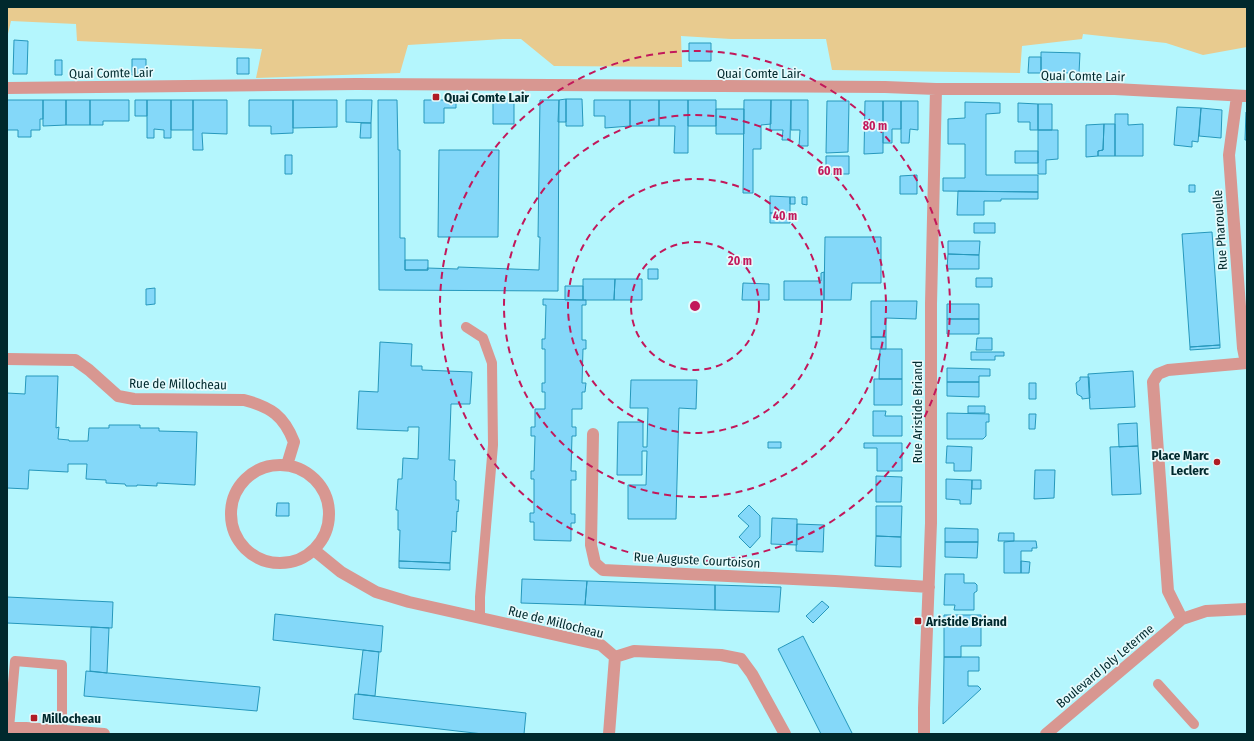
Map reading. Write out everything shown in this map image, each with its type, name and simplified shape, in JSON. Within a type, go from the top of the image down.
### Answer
[{"type":"street","name":"Quai Comte Lair","points":[[7,88],[364,84],[885,87],[936,89],[1115,89],[1242,96]]},
{"type":"street","name":"Rue Aristide Briand","points":[[924,734],[931,523],[931,304],[936,89]]},
{"type":"street","name":"Rue Pharouelle","points":[[1242,96],[1229,156],[1243,348],[1246,363]]},
{"type":"street","name":"Rue de Millocheau","points":[[7,359],[75,360],[89,370],[118,396],[134,399],[244,400],[258,403],[270,408],[289,428],[294,442],[287,465]]},
{"type":"street","points":[[1246,363],[1168,370],[1158,374],[1153,382],[1168,591],[1182,619],[1206,611],[1247,609]]},
{"type":"street","name":"Rue Auguste Courtoison","points":[[593,434],[591,545],[595,562],[603,570],[835,581],[929,588]]},
{"type":"street","points":[[287,465],[303,471],[317,481],[326,495],[329,512],[327,529],[314,550],[302,558],[285,563],[273,563],[257,558],[240,543],[232,528],[231,507],[236,493],[245,479],[269,466],[287,465]]},
{"type":"street","name":"Rue de Millocheau","points":[[314,550],[341,572],[376,592],[409,602],[601,645],[615,656]]},
{"type":"street","name":"Boulevard Joly Leterme","points":[[1046,734],[1182,619]]},
{"type":"street","points":[[609,734],[615,656],[634,651],[721,655],[741,659],[752,674],[785,734]]},
{"type":"street","points":[[8,728],[104,734]]},
{"type":"lane","points":[[466,327],[483,338],[492,363],[493,446],[480,597],[480,618]]},
{"type":"lane","points":[[8,728],[14,661],[62,665],[62,731]]},
{"type":"lane","points":[[1158,684],[1194,724]]},
{"type":"shaded area","points":[[7,7],[1247,7],[1247,47],[1203,55],[1166,43],[1083,34],[1082,39],[1022,46],[1020,73],[832,70],[826,39],[731,39],[681,36],[682,67],[554,66],[521,39],[503,39],[408,45],[400,73],[256,78],[262,49],[77,41],[76,24],[11,21],[7,38]]},
{"type":"building","points":[[14,40],[28,41],[27,74],[13,74]]},
{"type":"building","points":[[689,43],[711,43],[711,61],[689,61]]},
{"type":"building","points":[[1041,52],[1080,53],[1079,73],[1041,73]]},
{"type":"building","points":[[1029,57],[1041,57],[1041,73],[1028,73]]},
{"type":"building","points":[[237,58],[249,58],[249,74],[237,74]]},
{"type":"building","points":[[132,59],[146,59],[146,74],[132,75]]},
{"type":"building","points":[[55,60],[62,60],[62,75],[55,75]]},
{"type":"building","points":[[493,99],[514,100],[514,124],[493,124]]},
{"type":"building","points":[[566,99],[566,122],[558,122],[559,100]]},
{"type":"building","points":[[566,99],[582,99],[583,126],[566,126]]},
{"type":"building","points":[[7,100],[43,100],[43,119],[40,119],[40,130],[31,130],[31,137],[18,137],[18,130],[7,130]]},
{"type":"building","points":[[43,100],[66,100],[66,125],[43,126]]},
{"type":"building","points":[[66,100],[90,100],[90,125],[66,125]]},
{"type":"building","points":[[90,100],[129,100],[129,121],[103,121],[103,125],[90,125]]},
{"type":"building","points":[[135,100],[147,100],[147,116],[135,116]]},
{"type":"building","points":[[147,100],[171,100],[171,138],[164,138],[164,130],[154,129],[154,138],[147,138]]},
{"type":"building","points":[[171,100],[193,100],[193,130],[171,130]]},
{"type":"building","points":[[193,100],[227,100],[227,134],[202,133],[203,150],[193,150]]},
{"type":"building","points":[[249,100],[293,100],[293,133],[271,134],[271,126],[249,126]]},
{"type":"building","points":[[293,100],[337,100],[337,127],[293,128]]},
{"type":"building","points":[[346,100],[372,100],[371,123],[346,122]]},
{"type":"building","points":[[378,100],[397,100],[398,150],[400,150],[400,238],[405,238],[405,270],[428,270],[427,268],[458,269],[458,267],[539,270],[540,100],[559,100],[558,291],[379,290]]},
{"type":"building","points":[[424,100],[456,100],[456,108],[444,108],[444,123],[424,123]]},
{"type":"building","points":[[594,100],[630,100],[630,126],[605,128],[605,116],[594,116]]},
{"type":"building","points":[[630,100],[659,100],[659,126],[630,126]]},
{"type":"building","points":[[659,100],[688,100],[688,153],[674,153],[675,126],[659,126]]},
{"type":"building","points":[[688,100],[716,100],[716,126],[688,126]]},
{"type":"building","points":[[744,100],[771,100],[771,124],[761,125],[761,149],[753,149],[753,193],[743,193]]},
{"type":"building","points":[[771,100],[791,100],[790,140],[782,140],[783,130],[770,130]]},
{"type":"building","points":[[791,100],[808,100],[808,146],[799,146],[800,130],[791,130]]},
{"type":"building","points":[[827,101],[849,101],[848,152],[826,153]]},
{"type":"building","points":[[865,101],[883,101],[883,153],[864,154]]},
{"type":"building","points":[[883,101],[901,101],[901,129],[892,129],[892,143],[883,143]]},
{"type":"building","points":[[901,101],[918,101],[918,130],[910,129],[909,143],[901,143]]},
{"type":"building","points":[[965,102],[1000,103],[1000,113],[986,114],[986,175],[1038,175],[1038,192],[943,191],[943,178],[965,178],[965,144],[948,144],[948,119],[965,118]]},
{"type":"building","points":[[1018,103],[1038,104],[1038,130],[1030,130],[1030,122],[1018,122]]},
{"type":"building","points":[[1038,104],[1052,104],[1052,130],[1038,130]]},
{"type":"building","points":[[1177,107],[1201,108],[1198,142],[1192,141],[1192,147],[1174,145]]},
{"type":"building","points":[[1201,108],[1222,110],[1221,138],[1199,136]]},
{"type":"building","points":[[716,109],[744,109],[744,134],[716,134]]},
{"type":"building","points":[[1246,112],[1247,140],[1245,140]]},
{"type":"building","points":[[1115,114],[1128,114],[1128,125],[1143,124],[1143,156],[1115,156]]},
{"type":"building","points":[[361,123],[371,123],[371,138],[360,138]]},
{"type":"building","points":[[1104,124],[1103,150],[1098,151],[1098,156],[1086,157],[1086,125]]},
{"type":"building","points":[[1104,124],[1115,124],[1115,156],[1098,156],[1098,151],[1103,150]]},
{"type":"building","points":[[1038,130],[1058,130],[1058,159],[1046,160],[1046,174],[1038,174]]},
{"type":"building","points":[[439,150],[499,150],[498,237],[438,237]]},
{"type":"building","points":[[1015,151],[1038,151],[1038,163],[1015,163]]},
{"type":"building","points":[[285,155],[292,155],[292,174],[285,174]]},
{"type":"building","points":[[826,156],[849,156],[849,174],[826,174]]},
{"type":"building","points":[[917,175],[917,194],[900,194],[900,176]]},
{"type":"building","points":[[1189,185],[1195,185],[1195,192],[1189,192]]},
{"type":"building","points":[[958,191],[1038,192],[1038,199],[1001,199],[1001,201],[984,201],[984,215],[957,215]]},
{"type":"building","points":[[770,196],[790,197],[790,213],[770,213]]},
{"type":"building","points":[[790,197],[795,197],[795,204],[790,204]]},
{"type":"building","points":[[802,197],[807,197],[807,205],[802,204]]},
{"type":"building","points":[[770,213],[790,213],[790,223],[770,223]]},
{"type":"building","points":[[974,223],[995,223],[995,233],[974,233]]},
{"type":"building","points":[[1212,232],[1220,345],[1190,347],[1182,234]]},
{"type":"building","points":[[825,237],[881,237],[881,283],[852,283],[851,300],[824,300]]},
{"type":"building","points":[[948,241],[980,241],[979,255],[948,254]]},
{"type":"building","points":[[948,254],[979,255],[979,269],[947,269]]},
{"type":"building","points":[[405,260],[428,260],[428,270],[405,270]]},
{"type":"building","points":[[648,269],[658,269],[658,279],[648,279]]},
{"type":"building","points":[[824,272],[824,300],[784,300],[784,281],[821,281],[821,273]]},
{"type":"building","points":[[976,278],[992,278],[992,287],[976,287]]},
{"type":"building","points":[[583,279],[615,279],[614,300],[583,300]]},
{"type":"building","points":[[615,279],[642,279],[642,300],[614,300]]},
{"type":"building","points":[[743,283],[769,284],[769,300],[742,300]]},
{"type":"building","points":[[565,286],[583,286],[583,300],[565,300]]},
{"type":"building","points":[[155,288],[155,304],[146,305],[146,289]]},
{"type":"building","points":[[543,299],[586,300],[586,305],[582,305],[582,340],[586,340],[586,349],[583,349],[582,383],[586,383],[585,392],[582,392],[582,409],[572,409],[572,427],[576,427],[576,436],[572,436],[571,471],[576,471],[576,480],[571,480],[571,514],[575,514],[575,523],[571,523],[571,541],[534,540],[534,522],[530,522],[530,513],[534,513],[534,479],[531,479],[531,471],[534,471],[535,436],[531,436],[531,427],[535,427],[535,409],[545,409],[545,392],[542,392],[542,383],[545,383],[545,349],[542,349],[542,339],[545,339],[546,305],[543,305]]},
{"type":"building","points":[[871,301],[917,301],[916,319],[886,318],[886,337],[871,337]]},
{"type":"building","points":[[947,304],[979,304],[979,319],[947,319]]},
{"type":"building","points":[[947,319],[979,319],[979,334],[947,334]]},
{"type":"building","points":[[871,337],[886,337],[886,349],[871,349]]},
{"type":"building","points":[[977,338],[992,338],[992,350],[976,350]]},
{"type":"building","points":[[380,342],[412,344],[411,366],[422,366],[422,370],[472,372],[470,404],[451,404],[449,460],[455,460],[454,480],[456,481],[456,500],[459,500],[456,532],[452,531],[450,563],[399,561],[400,530],[398,530],[398,510],[396,510],[398,479],[402,479],[403,458],[418,459],[419,427],[408,427],[408,431],[357,429],[359,391],[378,392]]},
{"type":"building","points":[[1220,345],[1220,348],[1190,350],[1190,347]]},
{"type":"building","points":[[880,349],[902,349],[902,379],[879,379]]},
{"type":"building","points":[[971,352],[1004,352],[1004,356],[995,356],[995,360],[971,360]]},
{"type":"building","points":[[947,368],[990,369],[990,376],[979,376],[979,382],[947,382]]},
{"type":"building","points":[[1133,371],[1135,407],[1090,409],[1088,374]]},
{"type":"building","points":[[26,376],[58,376],[56,428],[59,427],[58,439],[69,441],[88,441],[89,428],[109,428],[109,425],[140,425],[140,428],[159,428],[159,431],[197,432],[195,485],[157,483],[157,486],[126,486],[125,484],[106,483],[106,480],[86,479],[87,464],[68,464],[68,472],[29,470],[28,489],[7,488],[7,393],[25,394]]},
{"type":"building","points":[[1080,377],[1089,377],[1090,398],[1082,399],[1082,397],[1077,394],[1076,383],[1080,380]]},
{"type":"building","points":[[874,379],[902,379],[902,405],[874,405]]},
{"type":"building","points":[[631,380],[697,380],[696,409],[679,408],[676,519],[628,519],[628,485],[646,485],[647,451],[642,451],[642,475],[617,475],[618,422],[643,422],[643,447],[647,447],[648,408],[630,408]]},
{"type":"building","points":[[947,382],[979,382],[979,397],[947,396]]},
{"type":"building","points":[[1029,383],[1036,383],[1036,399],[1029,399]]},
{"type":"building","points":[[968,406],[985,406],[985,413],[968,413]]},
{"type":"building","points":[[873,411],[886,411],[885,416],[902,416],[902,436],[873,436]]},
{"type":"building","points":[[947,413],[989,414],[989,422],[986,422],[986,436],[983,439],[947,439]]},
{"type":"building","points":[[1029,414],[1036,414],[1035,429],[1029,429]]},
{"type":"building","points":[[1137,423],[1138,446],[1119,447],[1118,424]]},
{"type":"building","points":[[768,442],[781,442],[781,448],[768,448]]},
{"type":"building","points":[[864,443],[902,443],[902,471],[877,471],[877,448],[864,448]]},
{"type":"building","points":[[947,446],[972,447],[971,471],[954,471],[954,463],[946,463]]},
{"type":"building","points":[[1138,446],[1141,494],[1112,495],[1110,447]]},
{"type":"building","points":[[1035,470],[1055,470],[1054,498],[1034,499]]},
{"type":"building","points":[[876,476],[902,477],[901,502],[876,502]]},
{"type":"building","points":[[946,479],[972,480],[971,504],[960,504],[960,500],[946,499]]},
{"type":"building","points":[[972,480],[981,480],[981,489],[972,489]]},
{"type":"building","points":[[277,503],[289,503],[289,516],[276,516]]},
{"type":"building","points":[[749,505],[760,516],[760,537],[750,548],[739,537],[749,526],[738,516]]},
{"type":"building","points":[[876,506],[902,506],[901,537],[876,536]]},
{"type":"building","points":[[772,518],[797,519],[797,545],[771,544]]},
{"type":"building","points":[[797,524],[824,525],[823,552],[796,551]]},
{"type":"building","points":[[945,528],[978,529],[978,542],[945,542]]},
{"type":"building","points":[[999,533],[1014,533],[1014,541],[998,541]]},
{"type":"building","points":[[876,536],[901,537],[901,567],[875,566]]},
{"type":"building","points":[[1036,541],[1037,548],[1032,548],[1032,551],[1021,551],[1021,573],[1004,573],[1004,542]]},
{"type":"building","points":[[945,542],[978,542],[977,558],[945,557]]},
{"type":"building","points":[[399,561],[450,563],[450,570],[399,568]]},
{"type":"building","points":[[1021,561],[1030,562],[1029,573],[1021,573]]},
{"type":"building","points":[[945,574],[964,574],[964,583],[975,583],[977,585],[977,591],[974,593],[974,610],[954,610],[955,605],[944,605]]},
{"type":"building","points":[[522,579],[587,581],[585,605],[521,603]]},
{"type":"building","points":[[587,581],[715,585],[715,610],[585,605]]},
{"type":"building","points":[[715,585],[781,587],[779,612],[715,610]]},
{"type":"building","points":[[7,597],[113,602],[112,628],[7,623]]},
{"type":"building","points":[[822,601],[829,607],[813,623],[806,616]]},
{"type":"building","points":[[275,614],[383,626],[381,652],[273,640]]},
{"type":"building","points":[[944,615],[981,615],[981,646],[961,646],[961,657],[944,657]]},
{"type":"building","points":[[91,627],[109,628],[107,673],[90,671]]},
{"type":"building","points":[[803,636],[853,734],[821,734],[778,649]]},
{"type":"building","points":[[363,650],[379,652],[375,696],[358,694]]},
{"type":"building","points":[[944,657],[979,657],[979,671],[968,671],[968,686],[978,686],[981,689],[943,724]]},
{"type":"building","points":[[86,671],[260,687],[257,711],[84,696]]},
{"type":"building","points":[[355,694],[526,713],[524,734],[483,734],[353,719]]},
{"type":"place","name":"Quai Comte Lair","points":[[436,97]]},
{"type":"place","name":"Place Marc Leclerc","points":[[1217,462]]},
{"type":"place","name":"Aristide Briand","points":[[918,621]]},
{"type":"place","name":"Millocheau","points":[[34,718]]}]
